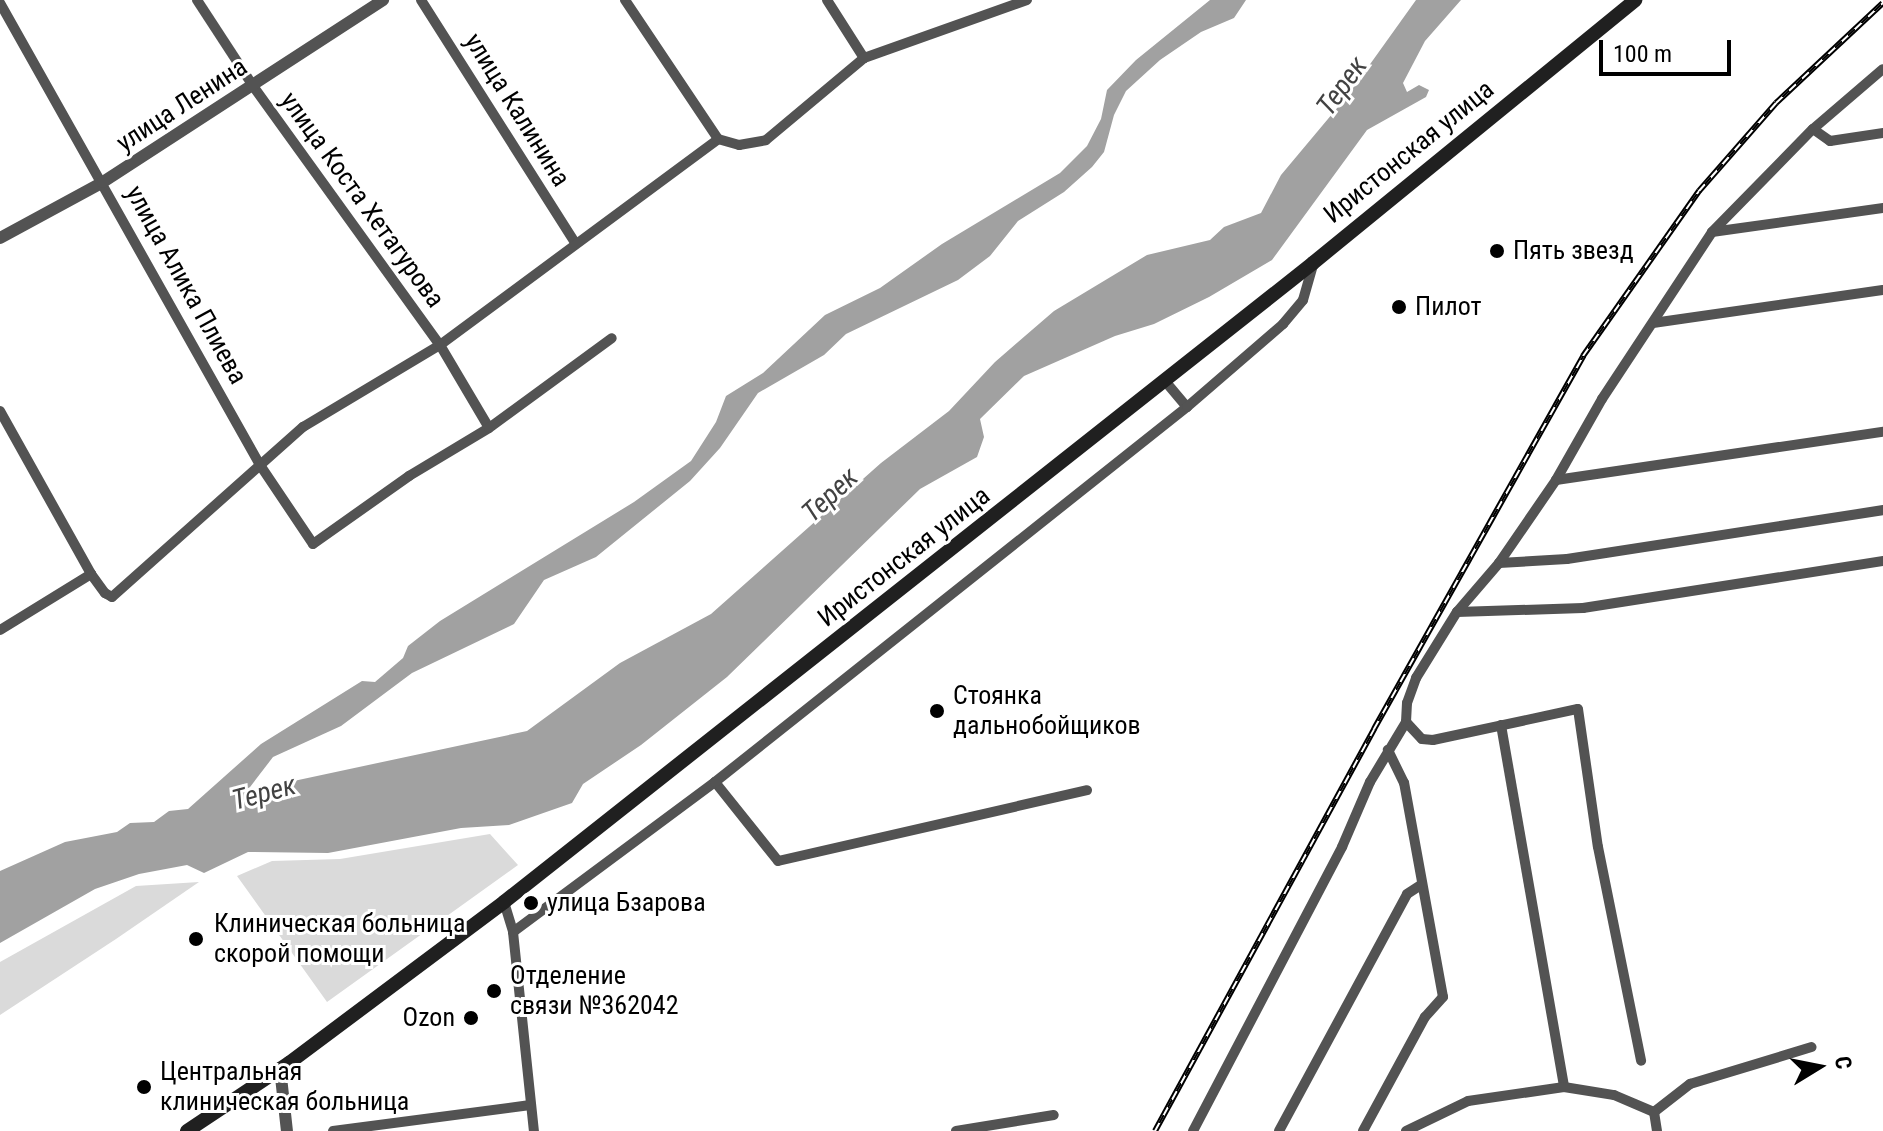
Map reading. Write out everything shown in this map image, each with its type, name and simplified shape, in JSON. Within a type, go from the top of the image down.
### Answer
[{"type":"main road","name":"Иристонская улица","points":[[187,1131],[280,1068],[504,902],[1313,263],[1635,0]]},
{"type":"street","name":"улица Коста Хетагурова","points":[[197,0],[253,86],[440,345],[489,428]]},
{"type":"street","name":"улица Ленина","points":[[0,238],[103,182],[383,0]]},
{"type":"street","name":"улица Калинина","points":[[421,0],[575,243]]},
{"type":"street","points":[[625,0],[718,139],[739,145],[766,140],[864,58],[1027,0]]},
{"type":"street","points":[[827,0],[864,58]]},
{"type":"street","name":"улица Алика Плиева","points":[[0,3],[260,465],[313,544],[409,476],[489,428]]},
{"type":"street","points":[[1193,1131],[1388,750],[1406,722],[1407,703],[1416,678],[1457,612],[1499,563],[1556,480],[1602,399],[1712,232],[1813,129],[1883,69]]},
{"type":"street","points":[[1813,129],[1830,141],[1883,133]]},
{"type":"street","points":[[0,411],[91,574],[105,593],[112,597],[314,420],[440,345],[718,139]]},
{"type":"street","points":[[1712,232],[1883,208]]},
{"type":"street","points":[[513,932],[715,782],[1187,407],[1283,324],[1303,300],[1313,263]]},
{"type":"street","points":[[1653,323],[1883,290]]},
{"type":"street","points":[[489,428],[612,338]]},
{"type":"street","points":[[1165,381],[1187,407]]},
{"type":"street","points":[[1556,480],[1883,432]]},
{"type":"street","points":[[1499,563],[1567,559],[1883,510]]},
{"type":"street","points":[[1457,612],[1583,608],[1883,561]]},
{"type":"street","points":[[0,630],[91,574]]},
{"type":"street","points":[[1406,722],[1422,739],[1433,740],[1578,709],[1598,847],[1641,1061]]},
{"type":"street","points":[[1501,725],[1564,1087]]},
{"type":"street","points":[[1363,1131],[1425,1017],[1443,997],[1404,783],[1388,750]]},
{"type":"street","points":[[715,782],[778,861],[1087,790]]},
{"type":"street","points":[[1279,1131],[1407,894],[1421,885]]},
{"type":"street","points":[[504,902],[513,932],[534,1131]]},
{"type":"street","points":[[1654,1112],[1690,1084],[1812,1047]]},
{"type":"street","points":[[280,1068],[287,1131]]},
{"type":"street","points":[[1406,1131],[1468,1101],[1564,1087],[1614,1095],[1654,1112]]},
{"type":"street","points":[[333,1131],[530,1105]]},
{"type":"street","points":[[1654,1112],[1657,1131]]},
{"type":"street","points":[[956,1131],[1054,1115]]},
{"type":"shaded area","points":[[490,834],[518,865],[327,1002],[237,876],[272,861],[340,859]]},
{"type":"shaded area","points":[[199,882],[0,1015],[0,962],[136,886]]},
{"type":"water","name":"Терек","points":[[1210,0],[1246,0],[1234,18],[1201,32],[1160,60],[1126,91],[1114,115],[1104,152],[1092,167],[1064,192],[1018,221],[990,256],[958,280],[846,334],[824,355],[758,393],[720,448],[690,481],[596,557],[544,580],[514,624],[412,673],[341,726],[273,757],[247,791],[527,731],[620,663],[711,614],[881,463],[949,411],[995,362],[1054,311],[1147,255],[1210,240],[1224,227],[1261,213],[1281,175],[1348,95],[1416,0],[1461,0],[1425,41],[1403,83],[1407,92],[1419,85],[1429,90],[1426,97],[1367,130],[1272,260],[1209,297],[1154,324],[1115,336],[1024,376],[980,419],[984,437],[977,457],[920,489],[727,677],[641,745],[583,784],[572,803],[509,825],[461,828],[328,853],[248,852],[204,873],[187,865],[139,874],[95,889],[0,943],[0,871],[65,842],[117,832],[130,823],[154,822],[169,811],[188,809],[261,744],[362,681],[375,682],[403,658],[408,646],[440,621],[634,502],[691,461],[716,422],[726,396],[763,373],[825,315],[880,288],[942,244],[1060,173],[1087,146],[1101,119],[1107,90],[1136,60]]},
{"type":"railway","points":[[1155,1131],[1374,729],[1583,356],[1699,191],[1776,103],[1883,3]]},
{"type":"place","name":"Пять звезд","points":[[1497,251]]},
{"type":"place","name":"Пилот","points":[[1399,307]]},
{"type":"place","name":"Стоянка дальнобойщиков","points":[[937,711]]},
{"type":"place","name":"улица Бзарова","points":[[531,903]]},
{"type":"place","name":"Клиническая больница скорой помощи","points":[[196,939]]},
{"type":"place","name":"Отделение связи №362042","points":[[494,991]]},
{"type":"place","name":"Ozon","points":[[471,1018]]},
{"type":"place","name":"Центральная клиническая больница","points":[[144,1087]]}]
